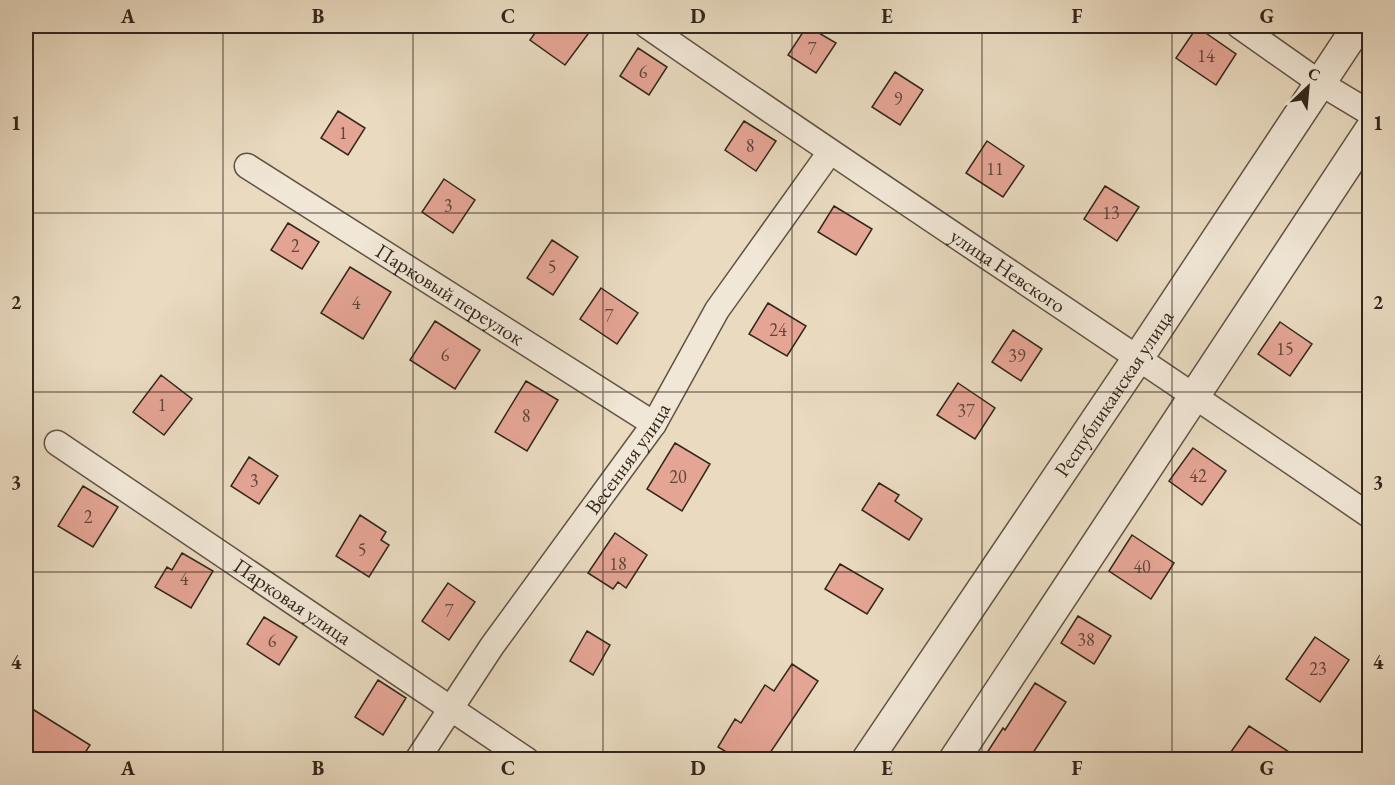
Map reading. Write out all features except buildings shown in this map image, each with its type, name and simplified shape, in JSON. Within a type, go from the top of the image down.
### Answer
[{"type":"street","name":"улица Невского","points":[[647,26],[830,152],[1195,395],[1370,516]]},
{"type":"street","points":[[1239,26],[1320,83],[1370,113]]},
{"type":"street","name":"Республиканская улица","points":[[867,759],[1138,358],[1358,26]]},
{"type":"street","points":[[954,759],[1370,130]]},
{"type":"street","name":"Весенняя улица","points":[[417,759],[492,646],[654,424],[717,310],[830,152]]},
{"type":"street","name":"Парковый переулок","points":[[247,166],[654,424]]},
{"type":"street","name":"Парковая улица","points":[[57,443],[527,759]]}]
